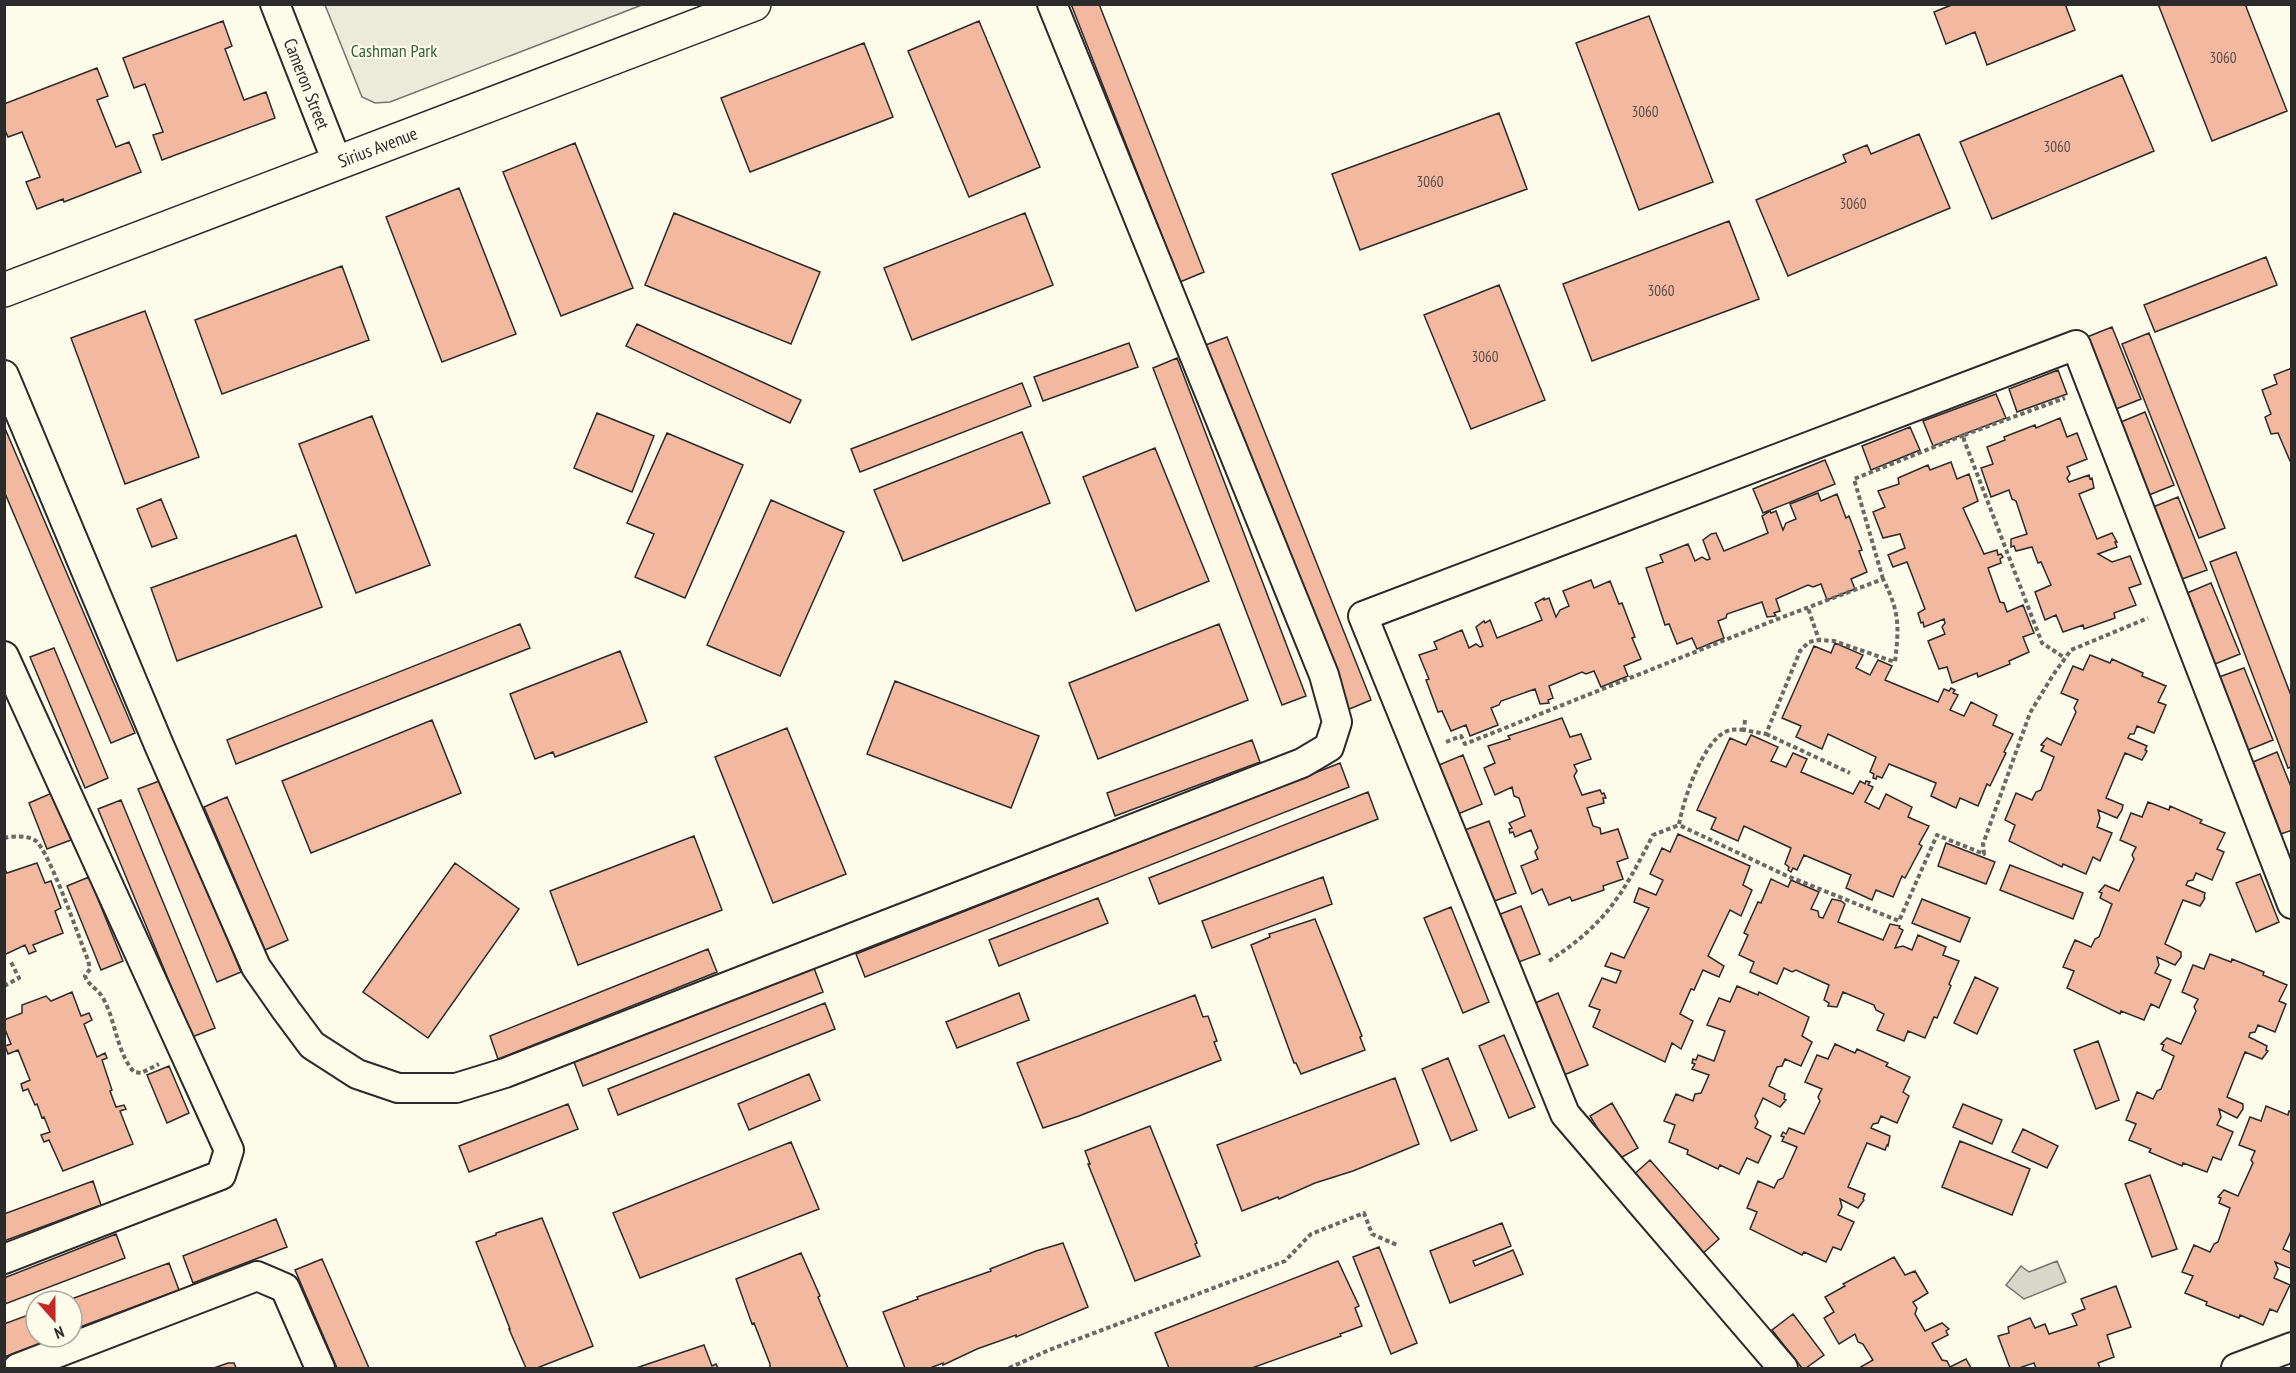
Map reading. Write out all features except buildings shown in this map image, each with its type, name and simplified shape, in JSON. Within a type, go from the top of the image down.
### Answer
[{"type":"street","name":"Cameron Street","points":[[275,4],[337,162]]},
{"type":"street","name":"Sirius Avenue","points":[[4,291],[754,4]]},
{"type":"street","points":[[4,375],[159,745],[256,967],[293,1019],[312,1045],[357,1074],[398,1088],[456,1088],[505,1073],[1302,763],[1329,747],[1337,722],[1324,675],[1052,4]]},
{"type":"street","points":[[1783,1368],[1565,1114],[1364,616],[2076,345],[2292,904]]},
{"type":"street","points":[[4,656],[229,1150],[221,1175],[4,1258]]},
{"type":"street","points":[[18,1368],[257,1276],[285,1288],[320,1368]]},
{"type":"street","points":[[2236,1368],[2292,1347]]},
{"type":"path","points":[[1766,734],[1800,651],[1809,642],[1834,641],[1895,662],[1899,627],[1894,601],[1883,579],[1854,479],[1964,435],[2072,396]]},
{"type":"path","points":[[1964,435],[2042,643],[2065,658]]},
{"type":"path","points":[[1443,743],[1461,736],[1465,744],[1883,579]]},
{"type":"path","points":[[1549,961],[1578,942],[1609,912],[1625,889],[1653,835],[1665,828],[1678,825],[1775,871],[1899,921],[1937,836],[1984,854],[1983,844],[2030,713],[2071,650],[2177,607]]},
{"type":"path","points":[[1808,608],[1819,640]]},
{"type":"path","points":[[1744,720],[1744,730]]},
{"type":"path","points":[[1678,825],[1698,767],[1715,740],[1725,731],[1744,730],[1766,734],[1850,773]]},
{"type":"path","points":[[4,838],[24,837],[34,839],[40,845],[52,869],[88,960],[90,969],[86,976],[87,982],[101,995],[107,1005],[119,1044],[134,1072],[141,1073],[185,1052]]},
{"type":"path","points":[[4,986],[19,978],[10,960]]},
{"type":"path","points":[[1009,1368],[1049,1350],[1285,1261],[1311,1234],[1364,1213],[1372,1233],[1397,1245]]},
{"type":"green space","name":"Cashman Park","points":[[325,5],[642,5],[390,102],[375,103],[362,97]]},
{"type":"shaded area","points":[[2057,1261],[2066,1282],[2024,1299],[2006,1285],[2021,1266],[2029,1272]]}]
